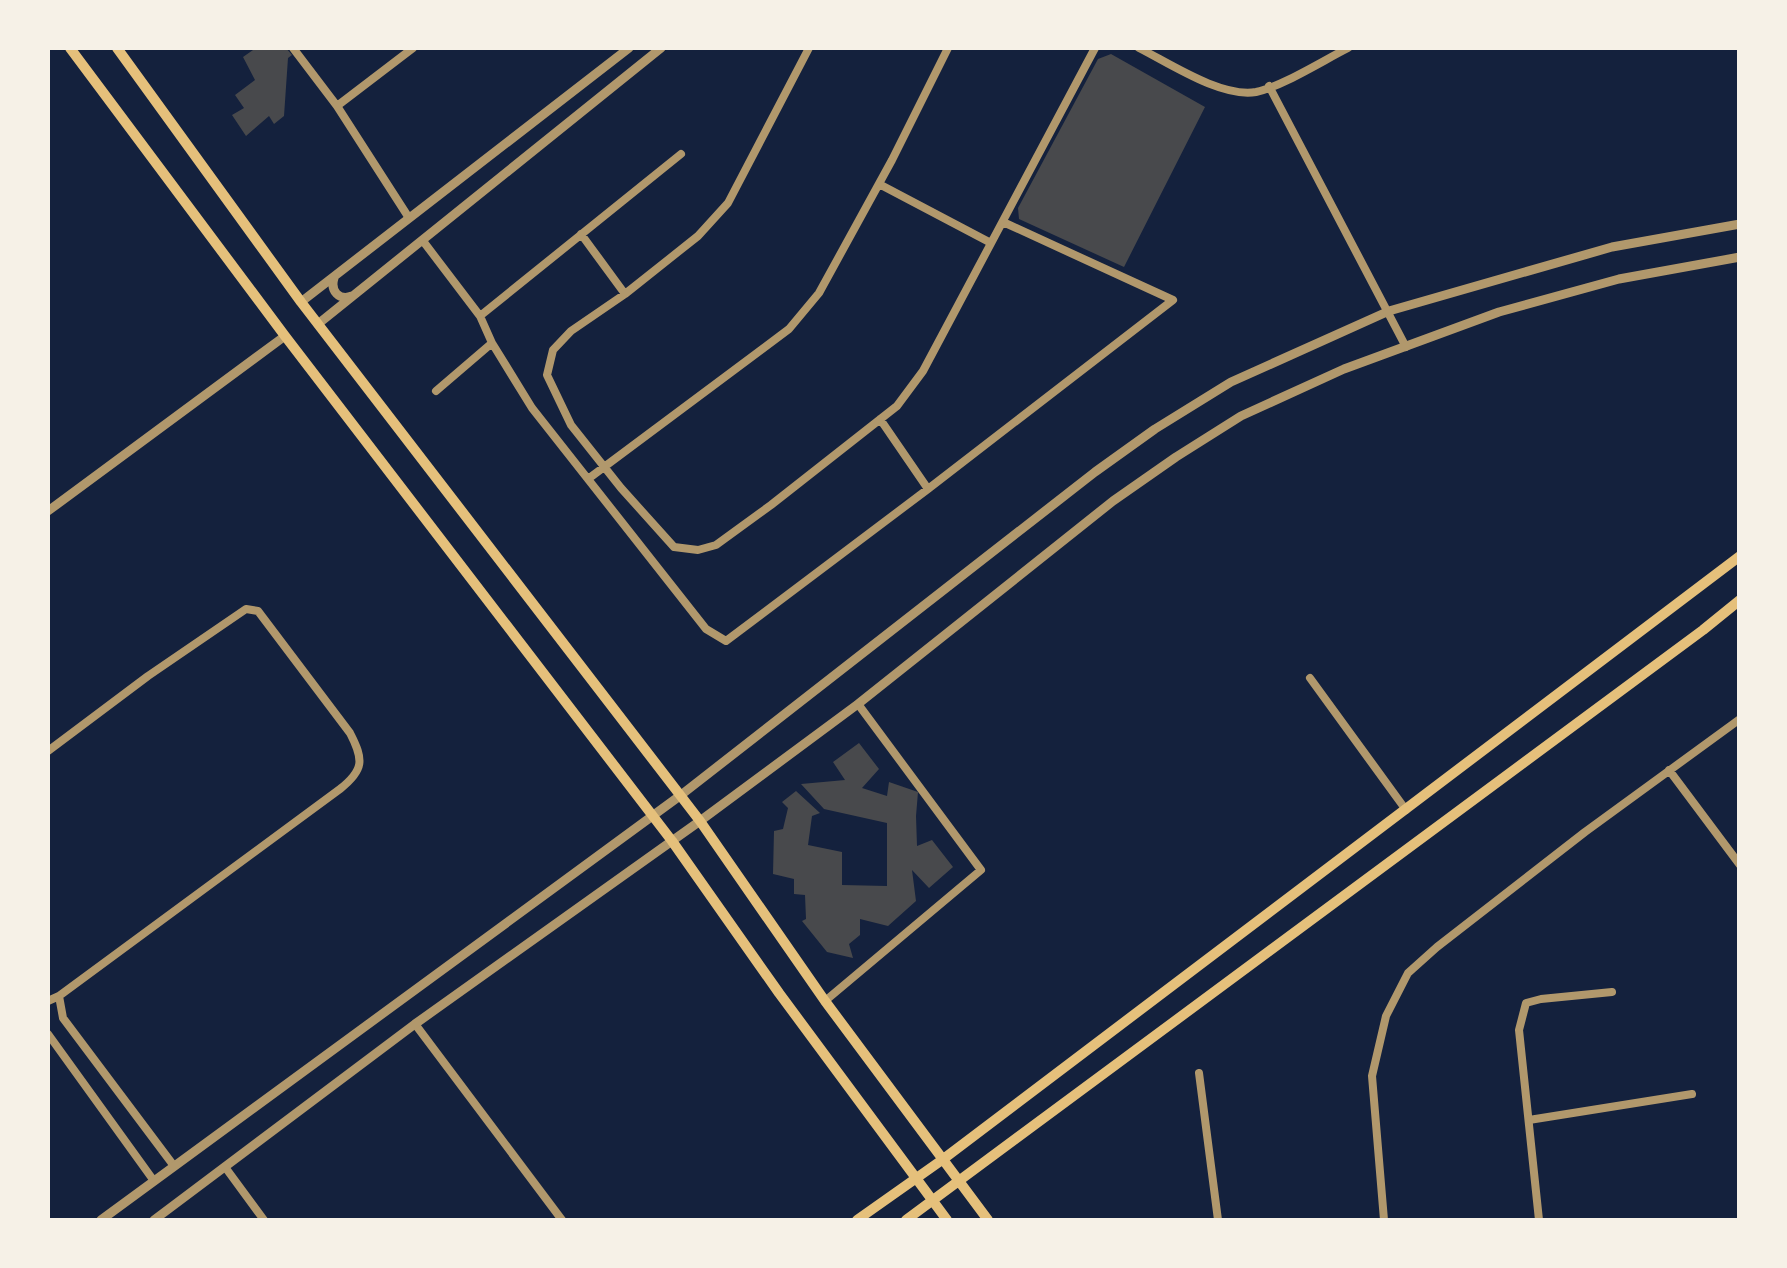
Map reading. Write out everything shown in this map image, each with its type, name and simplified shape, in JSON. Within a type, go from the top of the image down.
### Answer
[{"type":"main road","points":[[70,48],[284,336],[672,841],[946,1220]]},
{"type":"main road","points":[[117,48],[301,302],[700,821],[825,1001],[988,1220]]},
{"type":"main road","points":[[857,1220],[917,1179],[1740,556]]},
{"type":"main road","points":[[906,1220],[1740,600]]},
{"type":"street","points":[[293,48],[409,218]]},
{"type":"street","points":[[336,106],[413,48]]},
{"type":"street","points":[[301,302],[629,48]]},
{"type":"street","points":[[318,324],[661,48]]},
{"type":"street","points":[[809,48],[728,203],[698,236],[571,332],[553,350],[547,375],[571,425],[674,547],[698,550],[716,545],[897,406],[924,372],[1095,48]]},
{"type":"street","points":[[588,479],[789,329],[819,293],[948,48]]},
{"type":"street","points":[[1139,48],[1225,89],[1254,92],[1348,48]]},
{"type":"street","points":[[1269,86],[1406,347]]},
{"type":"street","points":[[480,316],[680,154]]},
{"type":"street","points":[[879,184],[991,243]]},
{"type":"street","points":[[422,241],[480,316],[532,408],[706,628],[726,641],[1173,300],[1003,222]]},
{"type":"street","points":[[101,1220],[680,795],[1096,472],[1155,429],[1231,382],[1389,311],[1612,248],[1740,224]]},
{"type":"street","points":[[580,234],[625,294]]},
{"type":"street","points":[[154,1220],[415,1024],[858,704],[1114,501],[1240,416],[1344,369],[1499,312],[1619,279],[1740,257]]},
{"type":"street","points":[[339,273],[332,285],[334,292],[346,298],[353,296]]},
{"type":"street","points":[[48,511],[284,336]]},
{"type":"street","points":[[436,391],[492,343]]},
{"type":"street","points":[[880,420],[928,489]]},
{"type":"street","points":[[48,752],[148,676],[246,609],[258,612],[350,734],[360,760],[355,777],[340,789],[60,996],[48,1001]]},
{"type":"street","points":[[1310,678],[1406,810]]},
{"type":"street","points":[[825,1001],[982,870],[858,704]]},
{"type":"street","points":[[1384,1220],[1372,1076],[1386,1016],[1408,973],[1585,832],[1740,719]]},
{"type":"street","points":[[1669,770],[1740,865]]},
{"type":"street","points":[[1539,1220],[1519,1030],[1526,1003],[1541,998],[1612,992]]},
{"type":"street","points":[[60,996],[63,1018],[174,1166]]},
{"type":"street","points":[[415,1024],[562,1220]]},
{"type":"street","points":[[48,1034],[154,1181]]},
{"type":"street","points":[[1199,1074],[1218,1220]]},
{"type":"street","points":[[1528,1120],[1692,1094]]},
{"type":"street","points":[[225,1167],[264,1220]]},
{"type":"building","points":[[252,48],[286,48],[292,55],[288,58],[284,116],[274,124],[269,116],[246,136],[232,115],[244,108],[235,95],[255,80],[243,57]]},
{"type":"building","points":[[1111,54],[1205,107],[1124,267],[1019,219],[1018,208],[1098,59]]},
{"type":"building","points":[[859,743],[879,769],[862,788],[887,796],[889,782],[918,792],[917,846],[932,840],[953,867],[929,888],[912,870],[916,901],[888,926],[860,919],[860,935],[849,944],[853,958],[827,952],[802,921],[806,919],[805,895],[794,894],[794,879],[773,874],[774,831],[783,829],[788,808],[782,802],[796,791],[820,813],[812,816],[808,845],[842,852],[842,885],[887,886],[887,823],[824,809],[801,784],[845,780],[833,762]]}]
